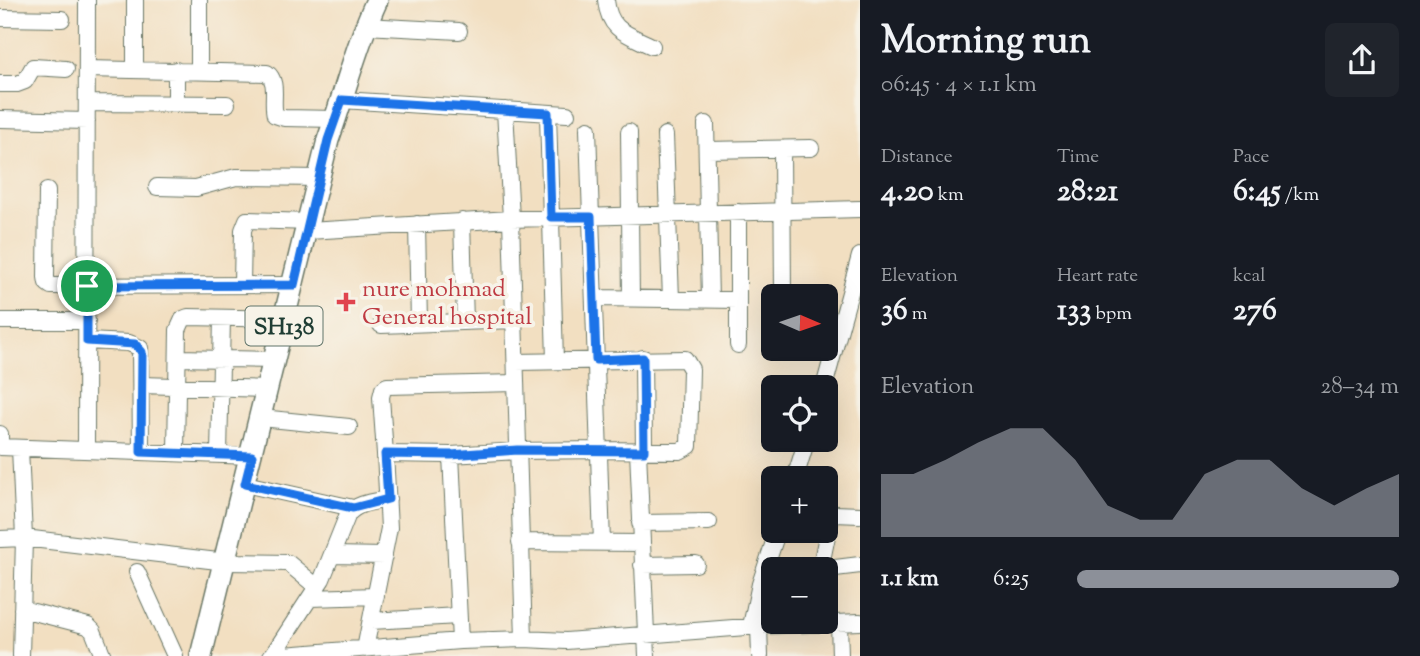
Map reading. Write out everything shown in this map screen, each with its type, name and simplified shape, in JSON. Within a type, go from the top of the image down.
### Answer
[{"type":"main road","name":"SH138","points":[[201,656],[320,178],[365,26],[377,0]]},
{"type":"street","points":[[86,450],[87,0]]},
{"type":"street","points":[[135,0],[135,70]]},
{"type":"street","points":[[199,0],[199,71]]},
{"type":"street","points":[[606,0],[609,18],[615,27],[652,46]]},
{"type":"street","points":[[0,19],[62,19]]},
{"type":"street","points":[[365,26],[459,31]]},
{"type":"street","points":[[0,84],[25,81],[33,67],[66,69]]},
{"type":"street","points":[[87,69],[267,73],[272,76],[274,83],[275,115],[284,118],[339,110],[505,110],[567,114]]},
{"type":"street","points":[[176,70],[176,104]]},
{"type":"street","points":[[87,103],[227,104]]},
{"type":"street","points":[[505,110],[515,320],[524,639]]},
{"type":"street","points":[[548,113],[555,361]]},
{"type":"street","points":[[0,119],[87,121]]},
{"type":"street","points":[[706,124],[710,300]]},
{"type":"street","points":[[588,129],[602,543]]},
{"type":"street","points":[[629,132],[631,298]]},
{"type":"street","points":[[665,135],[671,299]]},
{"type":"street","points":[[707,150],[811,148]]},
{"type":"street","points":[[782,149],[783,284]]},
{"type":"street","points":[[158,187],[196,188],[236,177],[320,178]]},
{"type":"street","points":[[47,191],[47,283],[57,287],[294,285]]},
{"type":"street","points":[[242,285],[243,230],[247,220],[309,227],[860,209]]},
{"type":"street","points":[[738,212],[738,345]]},
{"type":"street","points":[[462,221],[465,322]]},
{"type":"street","points":[[417,224],[419,323]]},
{"type":"street","points":[[827,375],[860,256]]},
{"type":"street","points":[[594,298],[738,300]]},
{"type":"street","points":[[219,454],[222,318]]},
{"type":"street","points":[[176,452],[178,330],[183,319],[286,319]]},
{"type":"street","points":[[382,325],[515,320]]},
{"type":"street","points":[[0,321],[87,321]]},
{"type":"street","points":[[87,341],[129,343],[140,348],[141,452]]},
{"type":"street","points":[[178,358],[275,360]]},
{"type":"street","points":[[643,358],[640,523],[647,656]]},
{"type":"street","points":[[385,454],[451,455],[518,450],[680,451],[690,446],[691,369],[689,363],[680,358],[516,362]]},
{"type":"street","points":[[365,649],[389,528],[381,397],[383,389],[387,386],[516,383]]},
{"type":"street","points":[[142,385],[268,389]]},
{"type":"street","points":[[261,418],[349,427]]},
{"type":"street","points":[[0,434],[0,447],[252,456]]},
{"type":"street","points":[[20,448],[23,538],[21,656]]},
{"type":"street","points":[[451,455],[460,641]]},
{"type":"street","points":[[245,484],[353,508],[388,499]]},
{"type":"street","points":[[271,656],[313,592],[353,508]]},
{"type":"street","points":[[860,514],[835,514],[831,517],[821,559],[827,569],[860,565]]},
{"type":"street","points":[[640,523],[709,522]]},
{"type":"street","points":[[0,539],[23,538],[226,562],[288,563],[313,592],[376,596]]},
{"type":"street","points":[[520,542],[641,543]]},
{"type":"street","points":[[760,656],[755,626],[760,584],[774,543]]},
{"type":"street","points":[[332,555],[384,556]]},
{"type":"street","points":[[642,565],[696,564]]},
{"type":"street","points":[[137,572],[175,656]]},
{"type":"street","points":[[22,609],[88,626],[93,631],[103,656]]},
{"type":"street","points":[[371,621],[458,617]]},
{"type":"street","points":[[271,656],[365,649],[387,652],[460,641],[524,639],[566,648],[645,635],[755,626],[860,622]]},
{"type":"street","points":[[839,623],[840,656]]},
{"type":"place","name":"nure mohmad General hospital","points":[[346,302]]},
{"type":"route","points":[[342,100],[548,113],[551,217],[591,217],[596,360],[643,358],[644,451],[518,450],[451,455],[385,454],[388,499],[353,508],[245,484],[252,456],[141,452],[142,352],[135,344],[87,341],[87,286],[294,285],[328,140],[342,100]]}]
